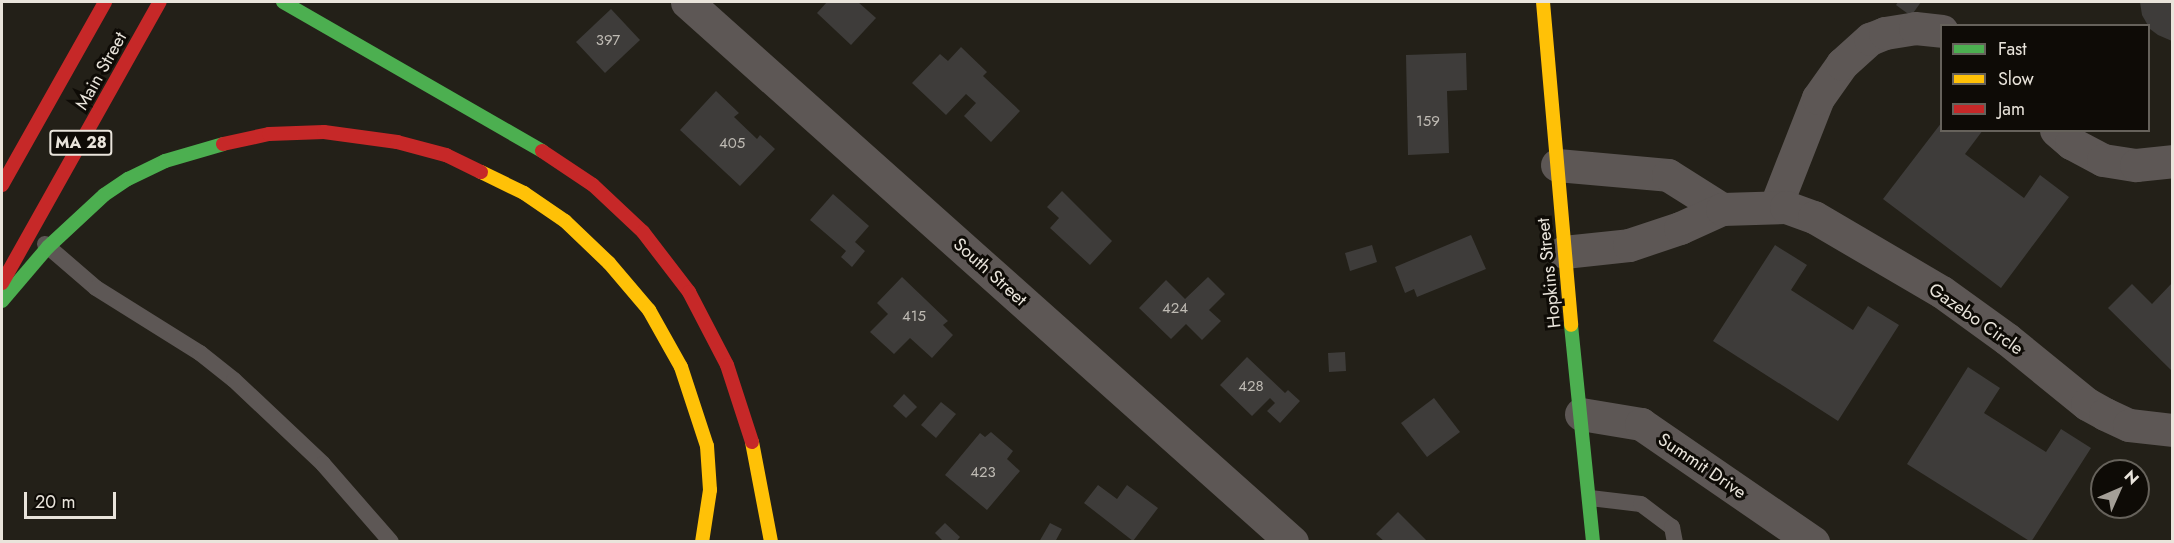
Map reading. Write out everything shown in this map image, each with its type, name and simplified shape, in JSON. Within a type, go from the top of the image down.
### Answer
[{"type":"main road","name":"Main Street","points":[[2,184],[105,2]]},
{"type":"main road","name":"Main Street","points":[[2,283],[160,2]]},
{"type":"main road","points":[[283,2],[552,157],[593,185],[643,232],[689,292],[728,365],[753,444],[771,542]]},
{"type":"main road","name":"Hopkins Street","points":[[1543,2],[1564,252],[1593,542]]},
{"type":"main road","points":[[2,301],[48,247],[104,195],[128,178],[165,161],[236,140],[290,133],[346,134],[421,148],[473,166],[524,193],[586,240],[633,288],[668,339],[692,393],[707,446],[710,490],[702,542]]},
{"type":"street","name":"South Street","points":[[687,2],[1292,542]]},
{"type":"street","points":[[1776,205],[1818,98],[1842,64],[1870,39],[1885,33],[1915,28],[1940,32]]},
{"type":"street","points":[[2058,132],[2071,143],[2103,160],[2136,165],[2172,161]]},
{"type":"street","points":[[1557,165],[1668,175],[1722,209]]},
{"type":"street","name":"Gazebo Circle","points":[[1564,252],[1629,245],[1680,228],[1722,209],[1776,205],[1814,217],[1942,292],[2007,339],[2087,404],[2129,425],[2172,430]]},
{"type":"street","name":"Summit Drive","points":[[1581,414],[1641,424],[1813,542]]},
{"type":"lane","points":[[31,232],[96,288],[200,353],[234,380],[323,464],[391,542]]},
{"type":"lane","points":[[1590,498],[1641,504],[1672,527],[1675,542]]},
{"type":"building","points":[[827,2],[858,2],[876,18],[851,45],[817,13]]},
{"type":"building","points":[[1898,2],[1921,2],[1911,16],[1896,5]]},
{"type":"building","points":[[2140,2],[2172,2],[2172,41],[2150,29],[2150,24],[2147,24],[2142,15]]},
{"type":"building","points":[[611,9],[640,40],[605,73],[576,42]]},
{"type":"building","points":[[961,47],[987,72],[983,76],[1020,111],[991,142],[964,116],[976,103],[966,94],[946,115],[912,83],[940,54],[948,61]]},
{"type":"building","points":[[1466,53],[1467,90],[1447,91],[1449,153],[1408,155],[1406,55]]},
{"type":"building","points":[[716,91],[739,113],[734,117],[757,139],[760,135],[775,149],[740,186],[680,130]]},
{"type":"building","points":[[1940,125],[1940,132],[1982,132],[1965,154],[2024,198],[2040,175],[2069,197],[2001,288],[1883,199]]},
{"type":"building","points":[[1062,191],[1112,241],[1090,265],[1050,228],[1059,218],[1047,207]]},
{"type":"building","points":[[833,194],[869,226],[855,242],[865,251],[852,267],[841,257],[846,251],[810,220]]},
{"type":"building","points":[[1471,235],[1486,269],[1417,297],[1414,289],[1405,293],[1395,267]]},
{"type":"building","points":[[1372,245],[1377,262],[1350,271],[1345,253]]},
{"type":"building","points":[[1775,245],[1807,265],[1791,290],[1853,330],[1868,306],[1899,325],[1838,421],[1713,341]]},
{"type":"building","points":[[902,277],[948,321],[943,325],[953,335],[932,358],[910,338],[894,354],[870,332],[888,314],[877,303]]},
{"type":"building","points":[[1208,277],[1225,294],[1209,310],[1221,321],[1202,340],[1186,324],[1171,339],[1139,308],[1166,280],[1185,299]]},
{"type":"building","points":[[2172,283],[2172,371],[2108,308],[2132,284],[2152,304]]},
{"type":"building","points":[[1345,352],[1346,371],[1329,372],[1328,353]]},
{"type":"building","points":[[1247,357],[1285,393],[1288,390],[1300,401],[1280,423],[1267,411],[1275,403],[1270,398],[1252,416],[1220,385]]},
{"type":"building","points":[[1968,367],[2000,388],[1984,413],[2046,452],[2061,429],[2091,448],[2031,542],[1907,464]]},
{"type":"building","points":[[904,394],[917,407],[906,418],[893,406]]},
{"type":"building","points":[[1434,398],[1460,432],[1427,457],[1401,423]]},
{"type":"building","points":[[941,402],[956,414],[936,438],[921,425]]},
{"type":"building","points":[[991,432],[1013,451],[1007,459],[1020,471],[987,510],[945,475],[980,433],[985,437]]},
{"type":"building","points":[[1098,485],[1117,499],[1127,485],[1158,508],[1133,541],[1084,503]]},
{"type":"building","points":[[1398,512],[1428,542],[1385,542],[1376,534]]},
{"type":"building","points":[[945,523],[960,537],[956,542],[944,542],[935,533]]},
{"type":"building","points":[[1050,523],[1062,529],[1055,542],[1039,542]]},
{"type":"traffic: fast","points":[[283,2],[542,151]]},
{"type":"traffic: fast","points":[[2,301],[48,247],[104,195],[128,179],[165,161],[223,144]]},
{"type":"traffic: fast","points":[[1571,325],[1593,542]]},
{"type":"traffic: slow","points":[[1543,2],[1571,325]]},
{"type":"traffic: slow","points":[[481,172],[524,193],[565,221],[609,263],[649,310],[681,367],[707,446],[710,490],[702,542]]},
{"type":"traffic: slow","points":[[752,442],[771,542]]},
{"type":"traffic: jam","points":[[2,185],[105,2]]},
{"type":"traffic: jam","points":[[2,283],[160,2]]},
{"type":"traffic: jam","points":[[223,144],[269,134],[324,132],[397,142],[446,155],[481,172]]},
{"type":"traffic: jam","points":[[542,151],[593,185],[643,232],[689,292],[727,365],[752,442]]}]
